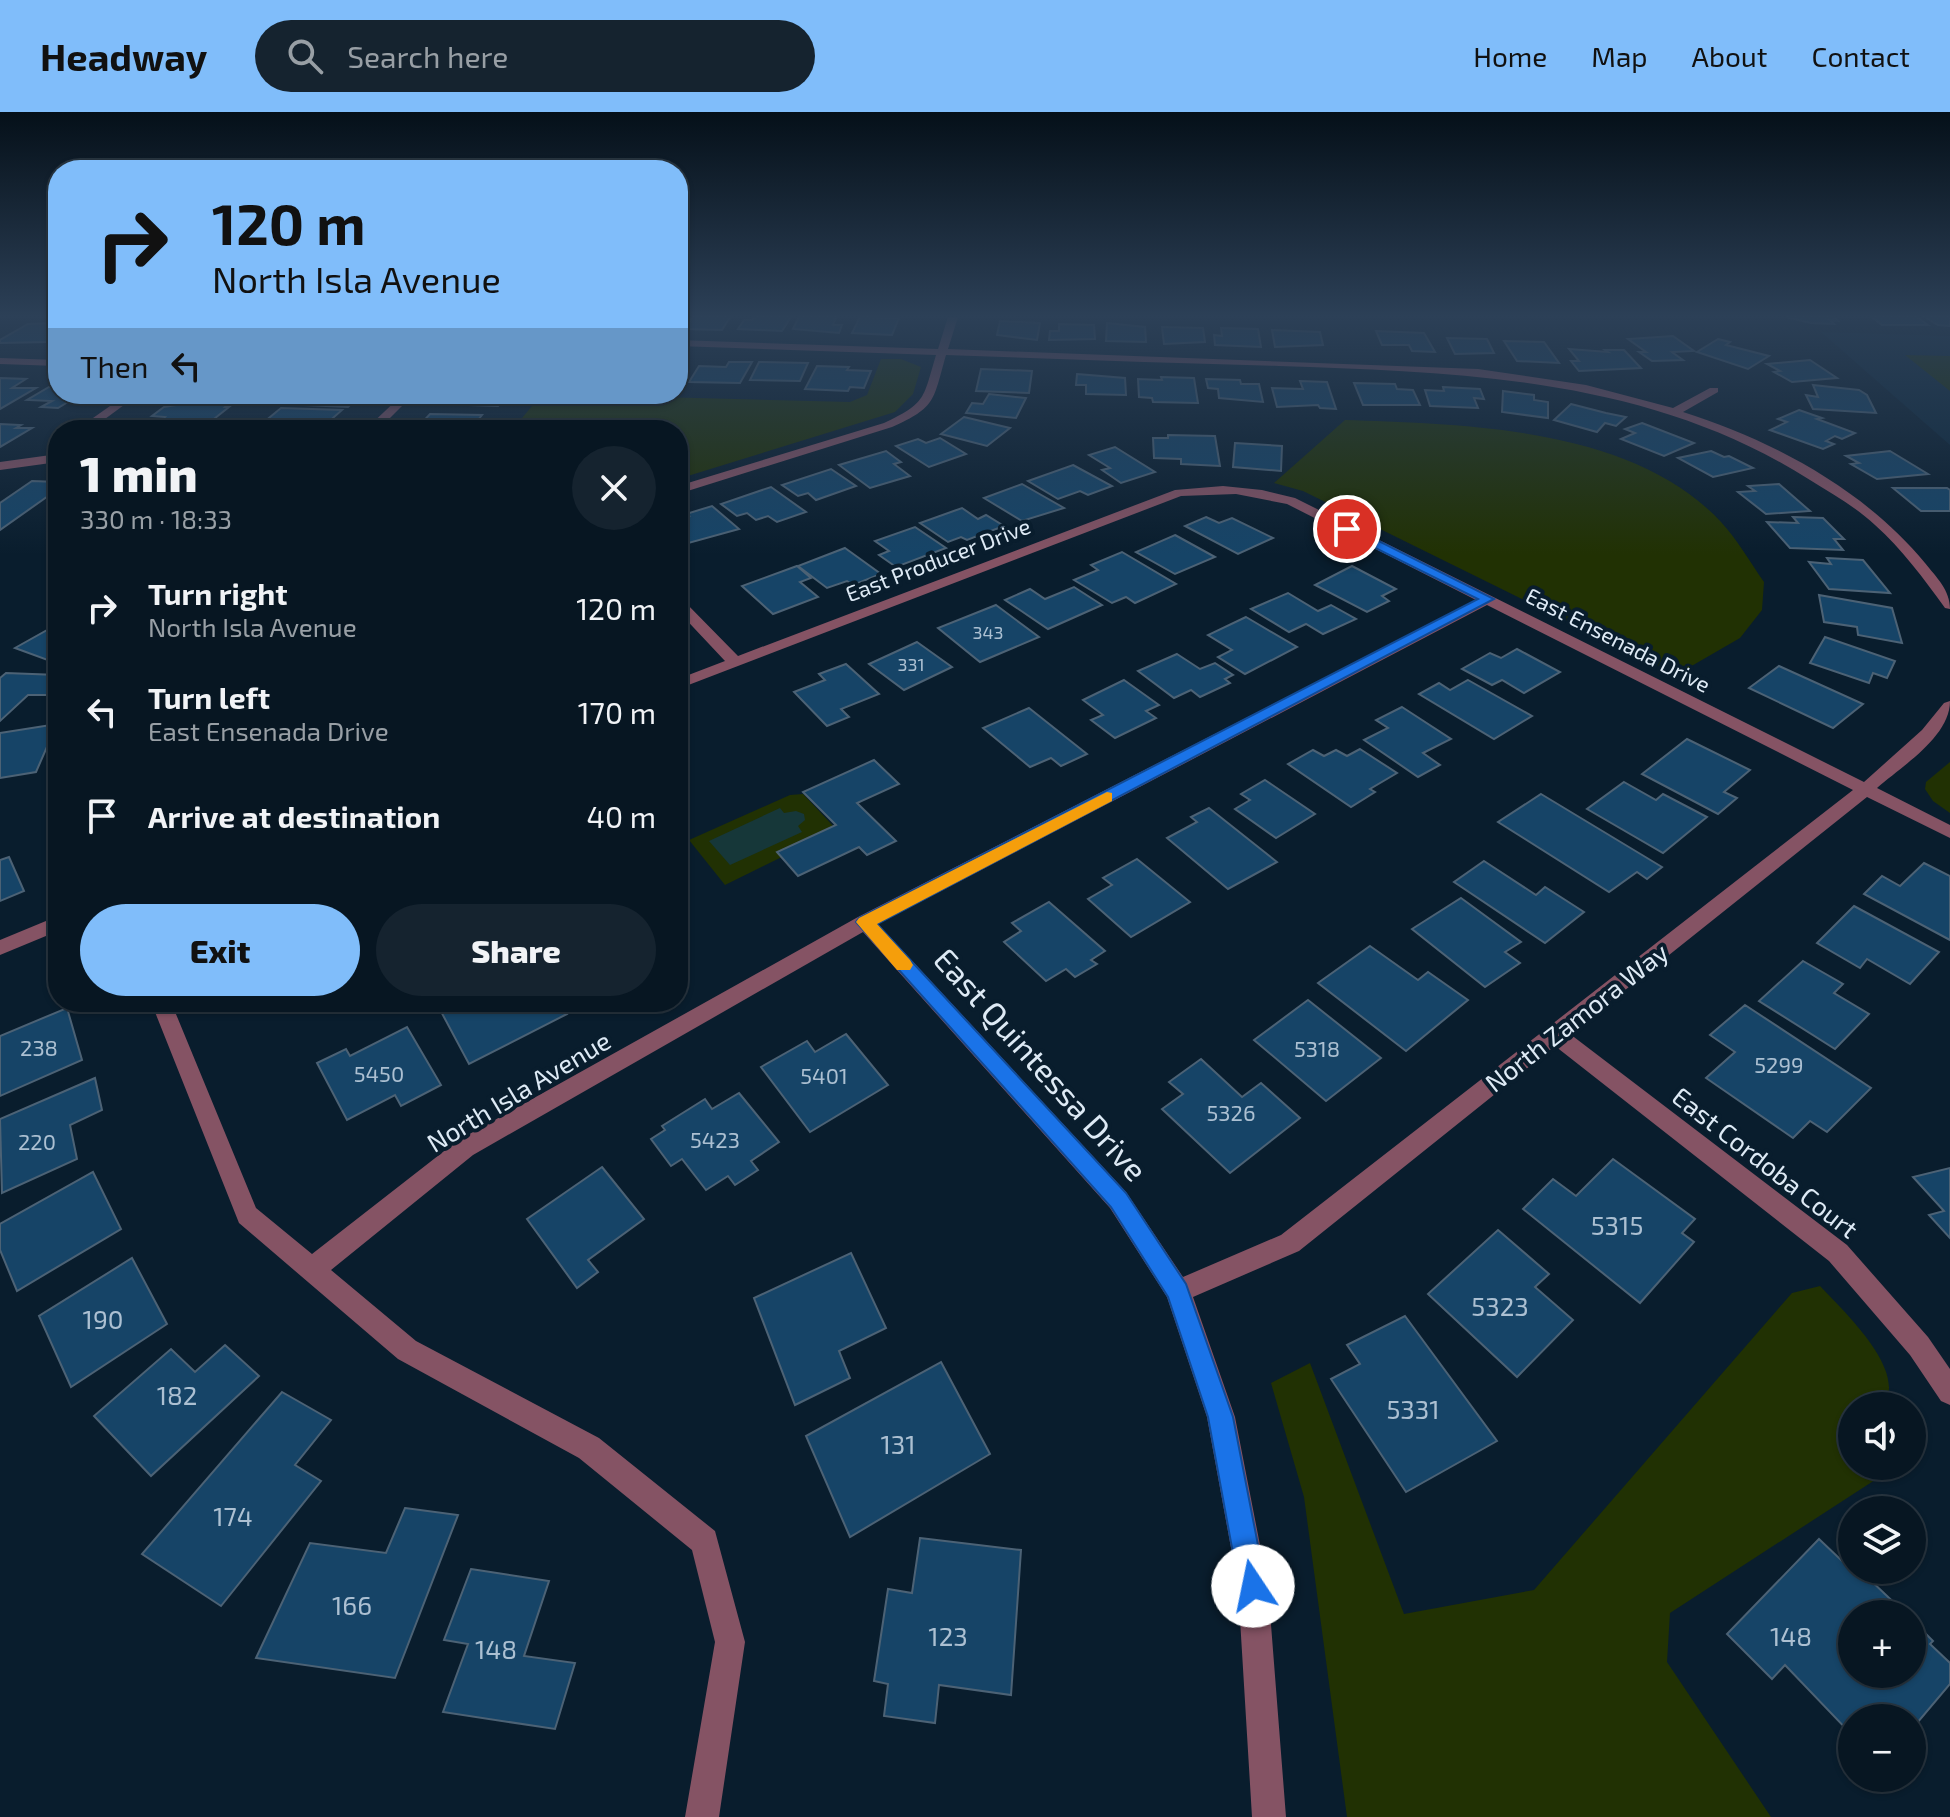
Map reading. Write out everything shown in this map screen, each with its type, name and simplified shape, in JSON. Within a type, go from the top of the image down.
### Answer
[{"type":"street","points":[[688,487],[904,419],[927,402],[929,397]]},
{"type":"street","points":[[1614,397],[1674,412],[1770,449],[1814,475],[1877,520],[1919,563],[1950,605]]},
{"type":"street","points":[[1674,412],[1702,397]]},
{"type":"street","points":[[96,420],[120,404]]},
{"type":"street","points":[[382,420],[398,404]]},
{"type":"street","points":[[37,461],[48,454]]},
{"type":"street","points":[[0,466],[48,459]]},
{"type":"street","name":"East Ensenada Drive","points":[[1217,488],[1254,490],[1291,501],[1950,832]]},
{"type":"street","name":"East Producer Drive","points":[[688,680],[1179,493],[1217,488]]},
{"type":"street","name":"North Isla Avenue","points":[[311,1270],[465,1148],[865,922],[1488,599]]},
{"type":"street","points":[[688,613],[735,662]]},
{"type":"street","name":"North Zamora Way","points":[[1178,1291],[1290,1243],[1866,789],[1928,734],[1950,706]]},
{"type":"street","name":"East Quintessa Drive","points":[[865,922],[1118,1200],[1178,1291],[1221,1417],[1253,1586],[1269,1817]]},
{"type":"street","points":[[0,948],[48,927]]},
{"type":"street","points":[[165,1012],[247,1215],[407,1350],[589,1448],[705,1541],[730,1642],[702,1817]]},
{"type":"street","name":"East Cordoba Court","points":[[1556,1035],[1838,1253],[1919,1346],[1950,1392]]},
{"type":"shaded area","points":[[1895,397],[1950,397],[1950,445]]},
{"type":"shaded area","points":[[780,808],[784,813],[796,811],[804,814],[805,820],[798,826],[802,832],[730,865],[709,841]]},
{"type":"green space","points":[[863,397],[910,397],[895,412],[688,476],[688,420],[520,420],[534,404],[688,404],[688,398],[850,402]]},
{"type":"green space","points":[[1345,420],[1442,424],[1545,437],[1595,449],[1642,467],[1684,491],[1727,529],[1764,582],[1762,610],[1740,638],[1676,675],[1303,491],[1274,483]]},
{"type":"green space","points":[[1950,762],[1950,813],[1933,801],[1925,789],[1926,782]]},
{"type":"green space","points":[[803,794],[837,830],[725,885],[689,840],[790,795]]},
{"type":"green space","points":[[1820,1286],[1863,1333],[1882,1361],[1888,1392],[1838,1392],[1838,1480],[1875,1480],[1850,1496],[1838,1496],[1838,1504],[1670,1613],[1667,1662],[1771,1817],[1347,1817],[1304,1497],[1271,1383],[1310,1363],[1404,1614],[1534,1590],[1792,1293]]},
{"type":"building","points":[[0,397],[21,397],[0,409]]},
{"type":"building","points":[[33,397],[48,397],[48,401],[27,400]]},
{"type":"building","points":[[987,397],[1026,398],[1016,418],[966,413],[972,403],[983,404]]},
{"type":"building","points":[[1139,397],[1197,397],[1198,403],[1153,402],[1152,398]]},
{"type":"building","points":[[1262,397],[1263,402],[1219,398]]},
{"type":"building","points":[[1274,397],[1332,397],[1336,409],[1320,408],[1318,405],[1277,407]]},
{"type":"building","points":[[1360,397],[1416,397],[1420,405],[1363,405]]},
{"type":"building","points":[[1427,397],[1483,397],[1484,399],[1474,398],[1478,408],[1430,406]]},
{"type":"building","points":[[1503,397],[1534,397],[1534,400],[1548,402],[1548,418],[1502,412]]},
{"type":"building","points":[[1807,397],[1868,397],[1876,413],[1813,409]]},
{"type":"building","points":[[48,403],[65,404],[58,408],[41,407]]},
{"type":"building","points":[[228,404],[225,407],[229,407],[213,420],[162,420],[165,417],[152,416],[164,407]]},
{"type":"building","points":[[284,404],[351,404],[348,407]]},
{"type":"building","points":[[441,404],[500,404],[498,406]]},
{"type":"building","points":[[1571,404],[1626,417],[1616,426],[1605,423],[1597,432],[1554,420]]},
{"type":"building","points":[[281,408],[342,410],[331,420],[266,420]]},
{"type":"building","points":[[1799,410],[1855,433],[1842,439],[1835,436],[1826,441],[1834,444],[1823,449],[1770,430],[1787,422],[1778,419]]},
{"type":"building","points":[[430,414],[482,415],[478,420],[424,420]]},
{"type":"building","points":[[964,417],[1010,428],[987,446],[941,434]]},
{"type":"building","points":[[1642,423],[1694,443],[1664,456],[1621,439],[1635,433],[1625,429]]},
{"type":"building","points":[[0,424],[21,425],[16,428],[32,428],[0,447]]},
{"type":"building","points":[[1168,435],[1215,436],[1220,466],[1181,464],[1181,459],[1154,458],[1153,438],[1168,438]]},
{"type":"building","points":[[940,438],[966,454],[929,467],[896,446],[918,439],[926,443]]},
{"type":"building","points":[[1235,443],[1282,446],[1281,471],[1233,467]]},
{"type":"building","points":[[1115,447],[1155,472],[1121,483],[1102,470],[1110,468],[1089,455]]},
{"type":"building","points":[[886,451],[901,462],[894,464],[910,476],[870,488],[839,465]]},
{"type":"building","points":[[1711,451],[1753,468],[1713,477],[1678,458]]},
{"type":"building","points":[[1890,451],[1928,474],[1877,479],[1851,464],[1859,463],[1846,456]]},
{"type":"building","points":[[1073,465],[1112,486],[1088,495],[1080,491],[1058,499],[1028,481]]},
{"type":"building","points":[[831,469],[856,486],[816,500],[808,493],[798,496],[782,485]]},
{"type":"building","points":[[32,481],[48,482],[48,496],[0,530],[0,503]]},
{"type":"building","points":[[1022,484],[1064,508],[1022,521],[984,498]]},
{"type":"building","points":[[1779,484],[1810,511],[1766,514],[1738,492],[1755,491],[1748,486]]},
{"type":"building","points":[[771,487],[806,512],[777,522],[768,516],[756,520],[747,513],[737,516],[721,504]]},
{"type":"building","points":[[1893,488],[1947,488],[1950,490],[1950,511],[1921,511]]},
{"type":"building","points":[[712,506],[739,529],[688,543],[688,513]]},
{"type":"building","points":[[962,508],[978,519],[986,515],[1004,526],[967,540],[961,537],[948,542],[920,523]]},
{"type":"building","points":[[1206,517],[1219,523],[1232,518],[1273,538],[1238,554],[1185,526]]},
{"type":"building","points":[[1793,517],[1823,518],[1844,539],[1834,539],[1843,550],[1790,548],[1767,522],[1798,523]]},
{"type":"building","points":[[915,527],[946,548],[896,567],[879,555],[889,551],[875,541]]},
{"type":"building","points":[[1175,535],[1215,557],[1175,574],[1136,552]]},
{"type":"building","points":[[845,548],[881,574],[853,585],[847,581],[827,588],[798,566]]},
{"type":"building","points":[[1122,552],[1176,584],[1135,603],[1126,597],[1112,603],[1074,580],[1098,570],[1091,565]]},
{"type":"building","points":[[1827,558],[1863,560],[1890,593],[1829,589],[1809,562],[1831,564]]},
{"type":"building","points":[[797,566],[811,578],[800,582],[818,597],[773,614],[742,586]]},
{"type":"building","points":[[1352,566],[1396,589],[1382,596],[1389,601],[1367,612],[1315,585]]},
{"type":"building","points":[[1074,587],[1102,605],[1048,629],[1005,600],[1030,589],[1045,599]]},
{"type":"building","points":[[1288,593],[1318,611],[1331,605],[1356,619],[1323,634],[1306,624],[1289,632],[1251,609]]},
{"type":"building","points":[[1819,595],[1892,608],[1902,643],[1858,635],[1857,627],[1824,622]]},
{"type":"building","points":[[996,605],[1039,637],[980,662],[938,628]]},
{"type":"building","points":[[1246,617],[1297,647],[1245,674],[1218,657],[1232,650],[1208,635]]},
{"type":"building","points":[[48,630],[48,660],[15,648]]},
{"type":"building","points":[[1825,637],[1895,661],[1887,678],[1873,673],[1869,683],[1810,663]]},
{"type":"building","points":[[917,642],[952,667],[904,690],[869,664]]},
{"type":"building","points":[[1517,649],[1560,672],[1524,693],[1502,680],[1492,685],[1462,669],[1490,653],[1501,658]]},
{"type":"building","points":[[1177,654],[1200,669],[1215,663],[1233,675],[1225,679],[1230,683],[1200,697],[1191,690],[1174,698],[1138,671]]},
{"type":"building","points":[[846,664],[879,694],[841,709],[849,717],[827,726],[794,692],[825,680],[819,674]]},
{"type":"building","points":[[1779,666],[1863,704],[1833,728],[1749,688]]},
{"type":"building","points":[[6,673],[48,675],[48,695],[28,695],[0,721],[0,678]]},
{"type":"building","points":[[1124,680],[1159,705],[1146,711],[1156,718],[1115,738],[1091,720],[1103,715],[1083,700]]},
{"type":"building","points":[[1468,680],[1532,716],[1494,739],[1419,694],[1439,683],[1450,690]]},
{"type":"building","points":[[1402,707],[1451,739],[1423,753],[1440,765],[1418,777],[1364,740],[1388,728],[1376,720]]},
{"type":"building","points":[[1029,708],[1087,754],[1061,766],[1051,758],[1030,767],[983,728]]},
{"type":"building","points":[[48,725],[48,745],[36,772],[0,778],[0,733]]},
{"type":"building","points":[[1687,739],[1750,770],[1724,792],[1737,798],[1718,814],[1642,774]]},
{"type":"building","points":[[1360,749],[1397,773],[1370,789],[1375,792],[1351,807],[1288,764],[1313,750],[1324,756],[1336,750],[1347,756]]},
{"type":"building","points":[[874,760],[899,784],[857,803],[896,841],[867,855],[859,847],[798,876],[777,852],[836,825],[803,792]]},
{"type":"building","points":[[1265,780],[1315,814],[1276,838],[1235,809],[1250,800],[1241,794]]},
{"type":"building","points":[[1624,782],[1656,800],[1663,794],[1707,817],[1663,853],[1587,809]]},
{"type":"building","points":[[1541,794],[1662,867],[1647,879],[1637,872],[1609,892],[1498,822]]},
{"type":"building","points":[[1209,808],[1277,862],[1228,889],[1167,838],[1197,822],[1191,817]]},
{"type":"building","points":[[9,857],[24,891],[0,901],[0,860]]},
{"type":"building","points":[[1137,859],[1190,902],[1131,937],[1088,899],[1112,885],[1103,878]]},
{"type":"building","points":[[1484,861],[1536,895],[1545,887],[1584,912],[1545,943],[1454,882]]},
{"type":"building","points":[[1924,863],[1950,876],[1950,940],[1864,894],[1882,876],[1900,886]]},
{"type":"building","points":[[1461,898],[1521,942],[1505,952],[1520,963],[1485,987],[1412,929]]},
{"type":"building","points":[[1049,902],[1105,951],[1091,960],[1097,964],[1075,977],[1066,969],[1046,981],[1004,942],[1021,931],[1012,923]]},
{"type":"building","points":[[1854,906],[1939,952],[1910,984],[1867,959],[1860,968],[1817,943]]},
{"type":"building","points":[[1370,946],[1418,980],[1428,972],[1468,1000],[1406,1051],[1318,983]]},
{"type":"building","points":[[1803,961],[1843,984],[1834,993],[1869,1014],[1835,1049],[1759,1001]]},
{"type":"building","points":[[1308,1000],[1381,1058],[1326,1101],[1254,1040]]},
{"type":"building","points":[[1745,1005],[1871,1088],[1827,1132],[1810,1121],[1793,1138],[1706,1078],[1735,1052],[1710,1035]]},
{"type":"building","points":[[57,1012],[68,1012],[82,1060],[0,1096],[0,1036]]},
{"type":"building","points":[[441,1012],[567,1014],[469,1064]]},
{"type":"building","points":[[407,1027],[441,1085],[401,1106],[395,1095],[347,1120],[317,1063],[346,1049],[350,1056]]},
{"type":"building","points":[[846,1034],[888,1085],[810,1132],[761,1067],[807,1041],[815,1052]]},
{"type":"building","points":[[1201,1059],[1242,1097],[1261,1083],[1300,1118],[1230,1173],[1162,1109],[1183,1094],[1169,1082]]},
{"type":"building","points":[[95,1078],[102,1110],[70,1125],[77,1159],[2,1193],[0,1119]]},
{"type":"building","points":[[739,1093],[779,1142],[751,1161],[758,1170],[735,1185],[728,1176],[706,1190],[682,1159],[671,1166],[651,1139],[665,1130],[662,1126],[705,1099],[712,1109]]},
{"type":"building","points":[[1613,1159],[1695,1219],[1682,1233],[1694,1242],[1640,1303],[1523,1209],[1553,1179],[1576,1196]]},
{"type":"building","points":[[602,1167],[644,1219],[588,1260],[598,1272],[577,1288],[527,1219]]},
{"type":"building","points":[[1950,1168],[1950,1238],[1929,1215],[1944,1211],[1913,1177]]},
{"type":"building","points":[[93,1172],[121,1229],[17,1291],[0,1250],[0,1224]]},
{"type":"building","points":[[1498,1230],[1549,1274],[1535,1287],[1573,1320],[1517,1377],[1428,1294]]},
{"type":"building","points":[[851,1253],[886,1328],[839,1351],[850,1378],[795,1405],[754,1298]]},
{"type":"building","points":[[132,1258],[167,1324],[71,1387],[39,1316]]},
{"type":"building","points":[[1405,1316],[1497,1441],[1406,1492],[1331,1379],[1360,1364],[1347,1345]]},
{"type":"building","points":[[225,1345],[259,1376],[151,1476],[94,1416],[171,1349],[195,1372]]},
{"type":"building","points":[[941,1362],[990,1454],[850,1537],[806,1436]]},
{"type":"building","points":[[282,1392],[331,1420],[295,1465],[321,1481],[221,1606],[142,1554]]},
{"type":"building","points":[[405,1508],[458,1515],[395,1678],[256,1658],[310,1543],[386,1553]]},
{"type":"building","points":[[920,1538],[1021,1550],[1011,1695],[939,1685],[935,1723],[884,1716],[888,1684],[874,1681],[888,1589],[912,1593]]},
{"type":"building","points":[[1819,1539],[1838,1557],[1838,1584],[1874,1584],[1891,1600],[1838,1600],[1838,1688],[1926,1688],[1926,1634],[1933,1641],[1930,1644],[1950,1663],[1950,1684],[1926,1712],[1926,1704],[1838,1704],[1838,1720],[1785,1665],[1772,1679],[1727,1634]]},
{"type":"building","points":[[471,1569],[549,1581],[524,1656],[575,1663],[555,1729],[443,1712],[468,1644],[444,1640]]},
{"type":"slow traffic","points":[[904,965],[865,922],[1107,797]]},
{"type":"route","points":[[1253,1586],[1221,1417],[1178,1291],[1118,1200],[865,922],[1488,599],[1347,529]]}]
